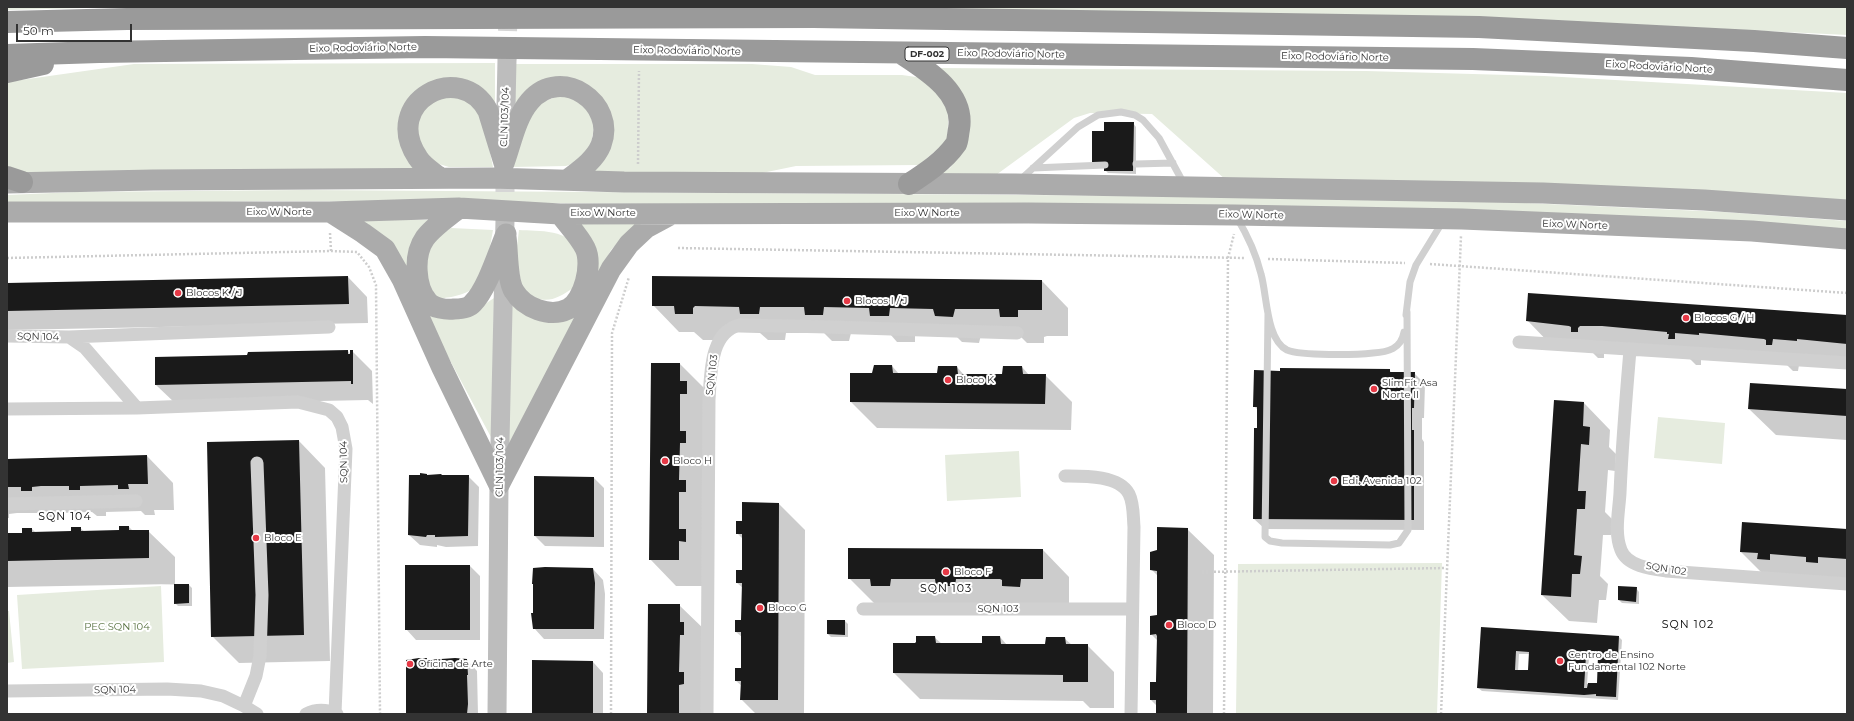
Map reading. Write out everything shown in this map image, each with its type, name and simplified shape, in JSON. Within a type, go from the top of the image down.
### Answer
[{"type":"highway","points":[[103,7],[127,19]]},
{"type":"highway","points":[[7,22],[127,19],[915,12],[1478,27],[1754,41],[1847,48]]},
{"type":"highway","name":"Eixo Rodoviário Norte","points":[[7,55],[99,52],[425,47],[1473,59],[1691,68],[1847,80]]},
{"type":"highway","points":[[7,72],[99,52]]},
{"type":"highway","points":[[901,53],[927,70],[943,85],[956,102],[960,120],[956,142],[931,170],[909,184]]},
{"type":"main road","points":[[504,168],[521,117],[529,102],[539,92],[549,87],[565,87],[581,91],[598,108],[602,122],[603,134],[601,145],[592,159],[567,180]]},
{"type":"main road","points":[[440,178],[418,159],[410,144],[407,133],[412,108],[423,97],[437,90],[456,88],[470,92],[484,103],[488,111],[504,168]]},
{"type":"main road","points":[[12,181],[440,178],[624,182],[1016,184],[1543,193],[1704,200],[1847,210]]},
{"type":"main road","points":[[459,208],[424,239],[419,254],[417,278],[421,290],[429,303],[440,308],[450,310],[473,304],[486,283],[506,227]]},
{"type":"main road","name":"Eixo W Norte","points":[[7,212],[330,212],[459,208],[560,214],[674,213],[1454,219],[1752,231],[1847,240]]},
{"type":"main road","points":[[330,212],[385,249],[402,279],[442,368],[499,485]]},
{"type":"main road","points":[[499,485],[611,268],[629,244],[646,228],[674,213]]},
{"type":"main road","points":[[506,227],[511,281],[514,291],[525,303],[539,311],[559,312],[568,309],[580,295],[586,279],[588,262],[585,249],[560,214]]},
{"type":"street","name":"CLN 103/104","points":[[504,168],[507,60]]},
{"type":"street","name":"CLN 103/104","points":[[497,714],[499,485],[506,227]]},
{"type":"street","name":"SQN 103","points":[[707,714],[709,399],[712,364],[716,346],[724,334],[734,327],[740,326],[837,327],[1017,334]]},
{"type":"street","name":"SQN 104","points":[[7,336],[69,337],[329,327]]},
{"type":"street","name":"SQN 104","points":[[69,337],[86,348],[137,408]]},
{"type":"street","points":[[1518,342],[1847,363]]},
{"type":"street","name":"SQN 102","points":[[1630,350],[1622,443],[1617,536],[1621,552],[1630,561],[1647,568],[1666,572],[1847,584]]},
{"type":"street","name":"SQN 104","points":[[7,409],[137,408],[298,402],[329,410],[337,417],[342,427],[346,450],[336,714]]},
{"type":"street","points":[[244,706],[256,676],[260,656],[262,595],[257,463]]},
{"type":"street","points":[[1065,476],[1093,476],[1117,484],[1128,492],[1133,505],[1134,527],[1131,714]]},
{"type":"street","points":[[7,504],[136,501]]},
{"type":"street","name":"SQN 103","points":[[863,609],[1132,609]]},
{"type":"street","name":"SQN 104","points":[[7,691],[167,689],[201,691],[223,696],[257,714]]},
{"type":"street","points":[[306,714],[316,710],[326,710],[336,714]]},
{"type":"lane","points":[[1016,184],[1078,127],[1098,115],[1114,112],[1135,115],[1143,120],[1159,138],[1186,188]]},
{"type":"lane","points":[[1136,164],[1173,163]]},
{"type":"lane","points":[[1034,168],[1105,166]]},
{"type":"lane","points":[[1237,218],[1249,239],[1262,276],[1268,314],[1273,332],[1279,343],[1287,350],[1303,353],[1359,355],[1387,352],[1398,346],[1402,339],[1410,282],[1416,265],[1454,219]]},
{"type":"lane","points":[[1268,314],[1265,537],[1270,541],[1282,543],[1390,545],[1399,543],[1408,530],[1407,312]]},
{"type":"path","points":[[638,165],[639,70]]},
{"type":"path","points":[[1224,714],[1228,258],[1237,218]]},
{"type":"path","points":[[1441,714],[1459,265],[1454,219]]},
{"type":"path","points":[[7,258],[330,251],[357,252],[369,267],[376,285],[380,714]]},
{"type":"path","points":[[611,714],[612,333],[629,276]]},
{"type":"path","points":[[1202,572],[1446,568]]},
{"type":"green space","points":[[7,7],[86,7],[87,8],[7,10]]},
{"type":"green space","points":[[926,7],[1847,7],[1847,35],[1480,17],[923,9]]},
{"type":"green space","points":[[495,63],[495,112],[479,93],[414,97],[422,170],[35,175],[7,169],[7,82],[134,64]]},
{"type":"green space","points":[[513,64],[752,64],[791,67],[815,75],[902,75],[923,78],[949,107],[947,141],[919,165],[796,166],[762,173],[584,173],[604,150],[580,88],[513,113]]},
{"type":"green space","points":[[939,68],[1366,71],[1544,76],[1847,93],[1847,204],[1226,180],[1152,114],[1090,113],[1074,118],[996,175],[935,177],[950,168],[961,152]]},
{"type":"green space","points":[[453,93],[478,108],[487,138],[493,167],[449,167],[439,164],[421,153],[416,116],[421,108]]},
{"type":"green space","points":[[568,96],[584,106],[590,114],[593,122],[593,131],[592,140],[588,149],[575,162],[566,166],[512,167],[524,122],[546,97]]},
{"type":"green space","points":[[305,190],[1166,196],[1481,201],[1724,212],[1847,221],[1847,232],[647,204],[271,201],[7,206],[7,195],[76,192]]},
{"type":"green space","points":[[352,219],[441,220],[433,224],[422,297],[479,308],[494,298],[492,439],[414,293]]},
{"type":"green space","points":[[568,221],[646,221],[625,235],[611,250],[509,444],[510,290],[551,316],[591,280]]},
{"type":"green space","points":[[451,228],[493,230],[485,265],[474,288],[459,295],[447,298],[437,298],[424,277],[424,266],[432,244],[440,235]]},
{"type":"green space","points":[[519,230],[544,231],[562,235],[575,244],[579,252],[576,286],[556,298],[545,300],[523,294],[516,254]]},
{"type":"green space","points":[[1658,417],[1725,423],[1722,464],[1654,458]]},
{"type":"green space","points":[[1019,451],[1021,497],[947,501],[945,455]]},
{"type":"green space","points":[[1442,563],[1437,714],[1236,714],[1238,564]]},
{"type":"green space","name":"PEC SQN 104","points":[[161,586],[164,662],[22,669],[17,595]]},
{"type":"green space","points":[[7,611],[9,611],[14,662],[7,663]]},
{"type":"building","points":[[1104,122],[1134,122],[1133,171],[1104,171],[1104,162],[1092,162],[1092,131],[1104,131]]},
{"type":"building","name":"Blocos K / J","points":[[348,276],[349,304],[7,311],[7,283]]},
{"type":"building","name":"Blocos I / J","points":[[652,276],[1042,280],[1042,310],[1018,310],[1018,317],[1000,317],[999,309],[955,309],[953,317],[935,316],[933,309],[890,308],[889,316],[870,316],[869,308],[824,307],[823,315],[805,315],[804,307],[760,307],[759,314],[740,314],[739,307],[695,306],[693,308],[693,314],[675,314],[674,306],[652,306]]},
{"type":"building","name":"Blocos G / H","points":[[1528,293],[1847,315],[1847,344],[1797,339],[1797,341],[1773,339],[1772,345],[1766,345],[1766,340],[1764,339],[1699,333],[1699,335],[1675,333],[1675,339],[1668,339],[1669,334],[1667,334],[1667,332],[1602,326],[1580,326],[1578,328],[1578,332],[1571,332],[1571,327],[1569,326],[1526,321]]},
{"type":"building","points":[[348,350],[348,354],[350,354],[350,350],[353,350],[353,384],[351,384],[351,381],[155,385],[155,357],[247,355],[248,352]]},
{"type":"building","name":"Bloco H","points":[[651,363],[680,363],[680,381],[687,381],[687,394],[680,394],[680,431],[686,431],[686,443],[680,443],[679,480],[686,480],[686,492],[679,492],[679,529],[686,529],[686,542],[679,541],[679,560],[649,560]]},
{"type":"building","name":"Bloco K","points":[[874,365],[892,365],[893,373],[937,373],[938,366],[957,366],[958,374],[1002,374],[1003,366],[1022,366],[1023,374],[1046,374],[1045,404],[850,402],[850,373],[872,373]]},
{"type":"building","name":"Edi. Avenida 102","points":[[1280,368],[1390,369],[1390,372],[1415,372],[1414,408],[1412,408],[1412,430],[1414,430],[1414,520],[1253,519],[1254,428],[1257,428],[1257,407],[1253,407],[1254,370],[1280,371]]},
{"type":"building","points":[[1750,383],[1847,389],[1847,416],[1748,409]]},
{"type":"building","points":[[1554,400],[1584,402],[1583,426],[1590,427],[1589,445],[1581,444],[1578,491],[1586,491],[1585,509],[1577,509],[1574,555],[1582,556],[1580,574],[1572,574],[1571,597],[1541,595]]},
{"type":"building","name":"Bloco E","points":[[299,440],[304,635],[211,637],[207,442]]},
{"type":"building","points":[[147,455],[148,484],[128,484],[129,489],[118,489],[118,485],[80,486],[80,490],[69,490],[69,486],[41,486],[32,487],[32,491],[21,491],[21,487],[7,487],[7,459]]},
{"type":"building","points":[[420,473],[427,475],[469,475],[468,536],[435,537],[435,535],[427,535],[426,537],[408,535],[409,475],[420,475]]},
{"type":"building","points":[[534,476],[594,477],[594,537],[534,536]]},
{"type":"building","name":"Bloco G","points":[[742,502],[779,503],[778,700],[740,700],[741,681],[735,681],[735,668],[741,668],[741,632],[735,632],[735,620],[741,620],[742,583],[736,583],[736,570],[742,570],[742,534],[736,534],[736,521],[742,521]]},
{"type":"building","points":[[1742,522],[1847,529],[1847,559],[1818,557],[1818,563],[1806,562],[1806,557],[1770,554],[1770,560],[1757,559],[1758,553],[1740,552]]},
{"type":"building","points":[[119,526],[129,526],[129,530],[149,530],[149,558],[7,561],[7,533],[22,533],[22,528],[32,528],[32,532],[71,531],[71,527],[81,527],[81,531],[119,530]]},
{"type":"building","name":"Bloco D","points":[[1157,527],[1188,528],[1187,714],[1156,714],[1156,700],[1150,700],[1150,682],[1156,682],[1157,636],[1156,634],[1150,635],[1150,616],[1157,615],[1157,571],[1150,570],[1150,552],[1157,550]]},
{"type":"building","name":"Bloco F","points":[[848,548],[1043,549],[1043,579],[1021,579],[1020,587],[1002,586],[1002,580],[1000,579],[956,579],[955,586],[936,586],[935,579],[891,579],[890,586],[871,586],[870,579],[848,579]]},
{"type":"building","points":[[405,565],[470,565],[470,630],[405,630]]},
{"type":"building","points":[[533,568],[593,568],[595,583],[594,629],[533,629],[531,613],[533,613]]},
{"type":"building","points":[[174,584],[189,584],[189,603],[174,604]]},
{"type":"building","points":[[1618,586],[1637,587],[1636,602],[1618,600]]},
{"type":"building","points":[[648,604],[680,604],[680,622],[684,622],[684,635],[680,635],[679,672],[684,672],[684,684],[679,685],[679,714],[647,714]]},
{"type":"building","points":[[827,620],[845,620],[845,635],[827,634]]},
{"type":"building","points":[[1481,627],[1619,636],[1616,697],[1596,696],[1596,694],[1584,695],[1477,688]],"holes":[[[1516,651],[1529,652],[1528,670],[1515,670]],[[1586,655],[1598,656],[1597,683],[1588,683],[1587,688],[1584,688]]]},
{"type":"building","points":[[916,636],[935,636],[936,643],[982,643],[982,636],[1000,636],[1001,644],[1045,644],[1046,637],[1065,637],[1066,644],[1088,644],[1088,682],[1063,682],[1063,675],[893,673],[893,643],[915,643]]},
{"type":"building","points":[[427,658],[427,660],[455,658],[467,659],[467,714],[406,714],[406,660]]},
{"type":"building","points":[[532,660],[593,661],[593,714],[532,714]]},
{"type":"tunnel","points":[[507,60],[508,7]]},
{"type":"tunnel","points":[[505,173],[505,220]]},
{"type":"place","name":"Blocos K / J","points":[[178,293]]},
{"type":"place","name":"Blocos I / J","points":[[847,301]]},
{"type":"place","name":"Blocos G / H","points":[[1686,318]]},
{"type":"place","name":"Bloco K","points":[[948,380]]},
{"type":"place","name":"SlimFit Asa Norte II","points":[[1374,389]]},
{"type":"place","name":"Bloco H","points":[[665,461]]},
{"type":"place","name":"Edi. Avenida 102","points":[[1334,481]]},
{"type":"place","name":"Bloco E","points":[[256,538]]},
{"type":"place","name":"Bloco F","points":[[946,572]]},
{"type":"place","name":"Bloco G","points":[[760,608]]},
{"type":"place","name":"Bloco D","points":[[1169,625]]},
{"type":"place","name":"Centro de Ensino Fundamental 102 Norte","points":[[1560,661]]},
{"type":"place","name":"Oficina de Arte","points":[[410,664]]},
{"type":"district","name":"SQN 104","points":[[65,517]]},
{"type":"district","name":"SQN 103","points":[[946,589]]},
{"type":"district","name":"SQN 102","points":[[1688,625]]}]
